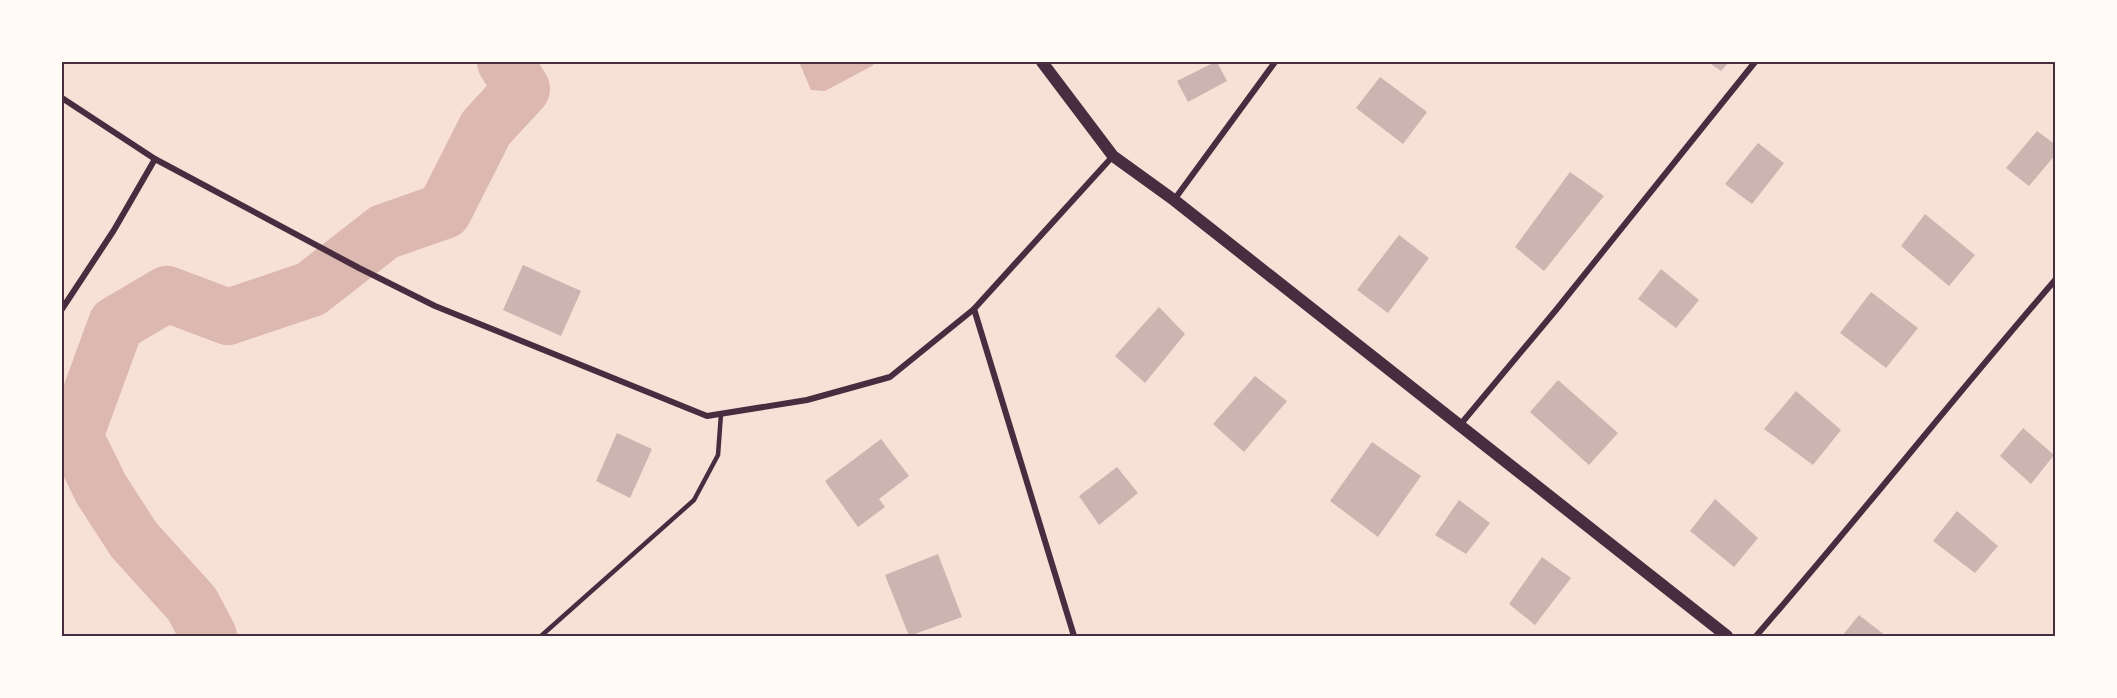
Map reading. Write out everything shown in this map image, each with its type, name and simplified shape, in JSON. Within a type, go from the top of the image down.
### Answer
[{"type":"main road","points":[[1042,62],[1113,156],[1174,200],[1727,636]]},
{"type":"street","points":[[1174,200],[1275,62]]},
{"type":"street","points":[[1460,425],[1571,292],[1755,62]]},
{"type":"street","points":[[62,98],[155,159],[435,306],[707,416],[807,400],[890,377],[974,309],[1113,156]]},
{"type":"street","points":[[62,309],[114,230],[155,159]]},
{"type":"street","points":[[1756,636],[1817,567],[1972,376],[2055,279]]},
{"type":"street","points":[[974,309],[1074,636]]},
{"type":"lane","points":[[541,636],[694,500],[718,455],[721,414]]},
{"type":"shaded area","points":[[799,62],[876,62],[825,91],[811,90]]},
{"type":"building","points":[[1215,62],[1227,81],[1188,102],[1177,81]]},
{"type":"building","points":[[1708,62],[1729,62],[1721,71]]},
{"type":"building","points":[[1380,77],[1427,112],[1403,144],[1356,108]]},
{"type":"building","points":[[2037,131],[2056,145],[2056,154],[2029,186],[2006,168]]},
{"type":"building","points":[[1758,143],[1784,163],[1752,204],[1725,184]]},
{"type":"building","points":[[1570,172],[1604,196],[1544,271],[1515,247]]},
{"type":"building","points":[[1925,214],[1975,255],[1949,286],[1901,246]]},
{"type":"building","points":[[1399,235],[1429,258],[1388,313],[1357,290]]},
{"type":"building","points":[[523,265],[581,291],[561,336],[503,310]]},
{"type":"building","points":[[1661,269],[1699,300],[1676,328],[1638,299]]},
{"type":"building","points":[[1871,292],[1918,328],[1886,368],[1840,333]]},
{"type":"building","points":[[1159,307],[1185,334],[1145,383],[1115,356]]},
{"type":"building","points":[[1255,376],[1287,401],[1244,452],[1213,424]]},
{"type":"building","points":[[1558,380],[1618,433],[1589,465],[1530,412]]},
{"type":"building","points":[[1796,391],[1841,430],[1813,465],[1764,429]]},
{"type":"building","points":[[2023,428],[2054,455],[2031,484],[2000,456]]},
{"type":"building","points":[[617,433],[652,449],[630,498],[596,481]]},
{"type":"building","points":[[881,439],[909,476],[879,499],[885,507],[858,527],[825,481]]},
{"type":"building","points":[[1372,442],[1421,476],[1378,537],[1330,501]]},
{"type":"building","points":[[1117,467],[1138,493],[1099,525],[1079,496]]},
{"type":"building","points":[[1715,499],[1758,538],[1734,567],[1690,531]]},
{"type":"building","points":[[1459,500],[1490,523],[1466,554],[1435,535]]},
{"type":"building","points":[[1957,511],[1998,546],[1975,573],[1933,541]]},
{"type":"building","points":[[938,554],[962,617],[909,636],[885,575]]},
{"type":"building","points":[[1542,557],[1571,578],[1535,625],[1509,604]]},
{"type":"building","points":[[1859,615],[1886,636],[1842,636]]},
{"type":"waterway","points":[[209,636],[192,604],[134,540],[101,489],[75,436],[116,324],[167,294],[228,317],[311,289],[384,232],[444,211],[486,128],[522,89],[505,62]]}]
